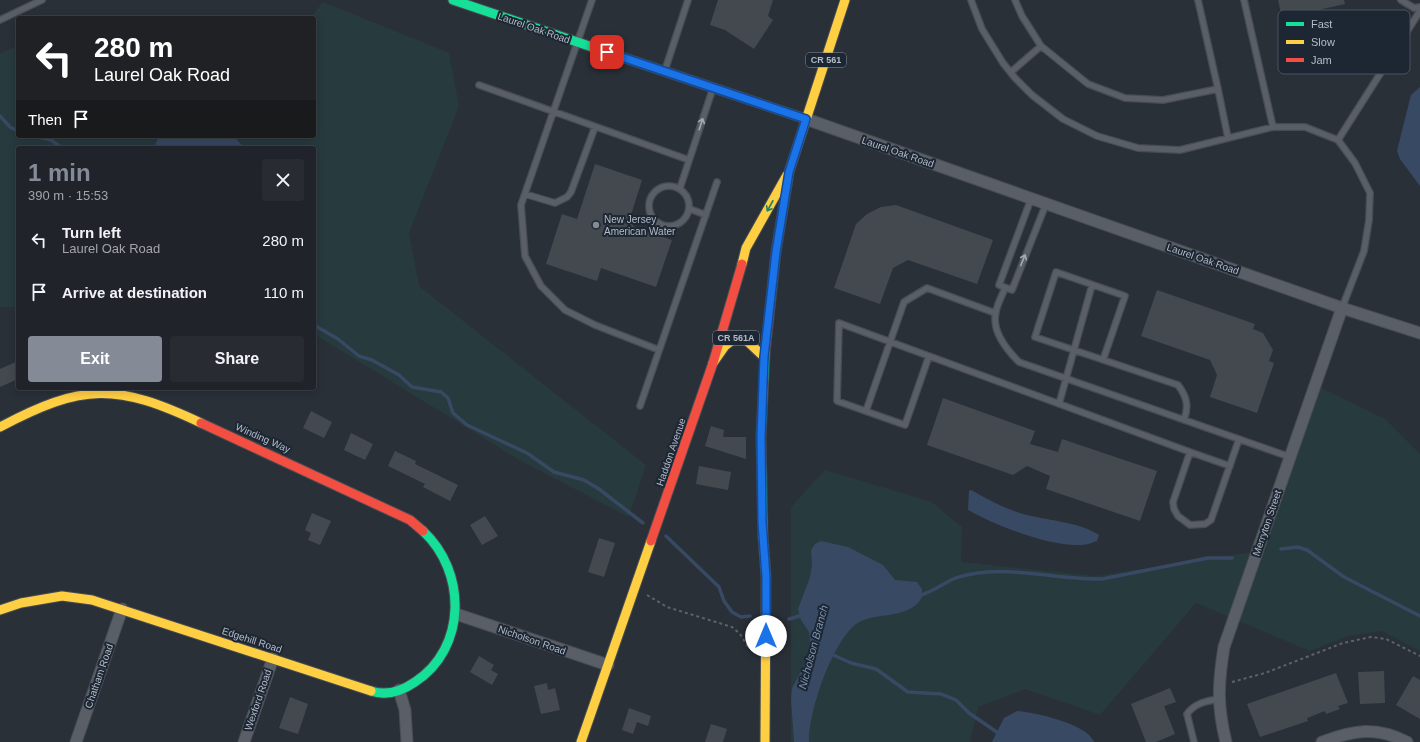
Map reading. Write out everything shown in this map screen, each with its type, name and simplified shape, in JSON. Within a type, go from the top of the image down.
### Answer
[{"type":"street","name":"Laurel Oak Road","points":[[453,0],[470,3],[578,42],[806,119],[1342,308],[1420,333]]},
{"type":"street","name":"CR 561","points":[[765,742],[766,577],[762,522],[761,445],[764,357],[776,252],[789,172],[846,0]]},
{"type":"street","name":"Haddon Avenue","points":[[581,742],[713,363],[746,248],[789,172]]},
{"type":"street","name":"Merryton Street","points":[[1226,742],[1221,722],[1219,699],[1219,680],[1224,647],[1342,308]]},
{"type":"street","name":"CR 561A","points":[[713,363],[725,346],[735,338],[746,340],[764,357]]},
{"type":"street","name":"Winding Way","points":[[0,427],[37,408],[70,395],[139,393],[176,412],[284,459],[410,520],[425,532],[442,552],[455,587],[456,614]]},
{"type":"street","name":"Edgehill Road","points":[[0,610],[21,603],[62,596],[92,600],[374,692],[406,688],[425,676],[440,660],[454,632],[456,614]]},
{"type":"street","name":"Chatham Road","points":[[76,742],[122,609]]},
{"type":"street","name":"Nicholson Road","points":[[456,614],[608,665]]},
{"type":"street","name":"Wexford Road","points":[[244,742],[273,658]]},
{"type":"street","points":[[399,690],[405,710],[407,742]]},
{"type":"street","points":[[1322,742],[1346,733],[1376,730],[1407,742]]},
{"type":"lane","points":[[0,20],[42,0]]},
{"type":"lane","points":[[592,0],[521,206],[525,256],[541,286],[565,310],[595,326],[659,350]]},
{"type":"lane","points":[[665,72],[688,0]]},
{"type":"lane","points":[[971,0],[982,29],[1011,72],[1032,95],[1063,119],[1097,136],[1138,148],[1180,150],[1273,127],[1305,127],[1338,140],[1355,163],[1370,193],[1369,220],[1364,251],[1342,308]]},
{"type":"lane","points":[[1016,0],[1022,16],[1041,46],[1088,84],[1125,98],[1163,100],[1218,89]]},
{"type":"lane","points":[[1198,0],[1228,138]]},
{"type":"lane","points":[[1244,0],[1273,127]]},
{"type":"lane","points":[[1401,0],[1414,8],[1420,7]]},
{"type":"lane","points":[[1410,27],[1420,11]]},
{"type":"lane","points":[[1011,72],[1041,46]]},
{"type":"lane","points":[[1338,140],[1380,74]]},
{"type":"lane","points":[[479,85],[689,160]]},
{"type":"lane","points":[[680,188],[713,88]]},
{"type":"lane","points":[[525,194],[555,203],[567,197],[571,192],[595,127]]},
{"type":"lane","points":[[640,406],[717,182]]},
{"type":"lane","points":[[668,185],[680,188],[688,197],[690,209],[684,220],[674,226],[662,225],[652,217],[649,206],[652,194],[662,186],[668,185]]},
{"type":"lane","points":[[1031,199],[999,285],[1004,288],[1012,290],[1046,204]]},
{"type":"lane","points":[[690,209],[706,215]]},
{"type":"lane","points":[[1103,360],[1125,296],[1056,272],[1035,337],[1178,386],[1184,393],[1187,402],[1187,411],[1184,420]]},
{"type":"lane","points":[[1059,404],[1092,285]]},
{"type":"lane","points":[[866,411],[904,302],[927,288],[995,313]]},
{"type":"lane","points":[[1004,288],[995,313],[998,332],[1006,348],[1019,362],[1290,457]]},
{"type":"lane","points":[[929,356],[905,425],[837,401],[839,323],[1230,466]]},
{"type":"lane","points":[[1190,452],[1173,502],[1178,516],[1190,524],[1205,524],[1211,520],[1239,439]]},
{"type":"lane","points":[[1194,742],[1188,714],[1192,707],[1219,699]]},
{"type":"path","points":[[643,593],[667,607],[732,627],[740,634],[748,647]]},
{"type":"path","points":[[1219,680],[1230,682],[1243,680],[1343,643],[1371,637],[1386,639],[1420,656]]},
{"type":"green space","points":[[323,2],[449,53],[459,106],[409,233],[419,286],[646,465],[629,517],[521,461],[316,335],[316,146],[16,146],[16,307],[0,307],[0,54],[16,46],[16,138],[316,138],[316,16],[312,16]]},
{"type":"green space","points":[[1319,387],[1385,419],[1420,454],[1420,651],[1382,631],[1348,636],[1310,651],[1196,603],[1100,715],[1025,689],[978,707],[970,742],[791,742],[791,507],[825,470],[932,502],[962,527],[961,562],[1096,576],[1259,551]]},
{"type":"water","points":[[1420,87],[1420,186],[1400,159],[1397,151],[1411,95]]},
{"type":"water","points":[[158,138],[236,138],[242,146],[155,146]]},
{"type":"water","points":[[971,490],[998,504],[1020,513],[1083,527],[1099,535],[1097,541],[1084,545],[1054,543],[1008,529],[968,510],[969,491]]},
{"type":"water","points":[[821,541],[848,547],[883,565],[895,580],[917,582],[922,589],[922,597],[917,604],[903,612],[861,621],[851,629],[841,641],[824,676],[813,713],[809,742],[794,742],[791,699],[792,688],[806,662],[810,641],[809,632],[801,620],[798,609],[810,577],[812,565],[811,550],[815,544]]},
{"type":"water","points":[[1017,711],[1060,720],[1082,730],[1090,736],[1094,742],[992,742],[1004,718]]},
{"type":"building","points":[[718,0],[773,0],[768,16],[773,20],[754,49],[725,30],[710,25]]},
{"type":"building","points":[[1278,0],[1344,0],[1345,4],[1318,10],[1280,10]]},
{"type":"building","name":"New Jersey American Water","points":[[595,164],[642,180],[630,218],[634,227],[672,240],[656,287],[601,268],[597,281],[546,264],[562,214],[577,219]]},
{"type":"building","points":[[896,205],[993,240],[977,284],[908,260],[893,268],[880,304],[834,288],[856,224],[867,214],[881,207]]},
{"type":"building","points":[[1157,290],[1255,324],[1253,329],[1263,333],[1273,350],[1269,361],[1274,363],[1257,413],[1210,397],[1217,375],[1210,360],[1141,336]]},
{"type":"building","points":[[16,362],[16,380],[0,387],[0,369]]},
{"type":"building","points":[[943,398],[1035,431],[1030,444],[1058,452],[1062,439],[1157,471],[1140,521],[1046,489],[1050,476],[1027,466],[1013,475],[927,445]]},
{"type":"building","points":[[311,411],[332,422],[324,438],[303,428]]},
{"type":"building","points":[[711,426],[724,430],[723,437],[746,437],[746,459],[705,446]]},
{"type":"building","points":[[351,433],[373,444],[365,460],[344,450]]},
{"type":"building","points":[[395,451],[416,461],[415,464],[458,485],[450,501],[423,487],[425,484],[388,466]]},
{"type":"building","points":[[699,466],[731,472],[728,490],[696,484]]},
{"type":"building","points":[[312,513],[331,521],[320,545],[308,540],[311,533],[305,530]]},
{"type":"building","points":[[485,516],[498,536],[482,545],[470,525]]},
{"type":"building","points":[[599,538],[615,543],[604,577],[588,572]]},
{"type":"building","points":[[479,656],[494,665],[491,670],[498,674],[492,685],[470,672]]},
{"type":"building","points":[[1384,671],[1385,703],[1360,704],[1358,672]]},
{"type":"building","points":[[1336,673],[1348,703],[1338,706],[1340,709],[1326,714],[1325,711],[1307,718],[1308,721],[1260,737],[1247,704]]},
{"type":"building","points":[[1413,676],[1420,680],[1420,719],[1396,705]]},
{"type":"building","points":[[547,683],[548,690],[555,688],[560,710],[541,714],[534,686]]},
{"type":"building","points":[[1170,688],[1176,702],[1164,706],[1175,734],[1156,742],[1146,742],[1131,704]]},
{"type":"building","points":[[290,697],[308,704],[298,734],[279,728]]},
{"type":"building","points":[[629,708],[651,716],[648,726],[637,722],[633,734],[622,730]]},
{"type":"building","points":[[711,724],[727,729],[723,742],[705,742]]},
{"type":"waterway","name":"Nicholson Branch","points":[[0,116],[10,127],[16,130]]},
{"type":"waterway","name":"Nicholson Branch","points":[[43,138],[51,140],[59,146]]},
{"type":"waterway","name":"Nicholson Branch","points":[[316,326],[338,339],[359,356],[372,360],[399,375],[412,387],[441,392],[448,398],[453,413],[467,425],[527,453],[554,472],[584,480],[599,489],[643,523]]},
{"type":"waterway","name":"Nicholson Branch","points":[[666,536],[719,587],[724,601],[732,612],[741,617],[750,616]]},
{"type":"waterway","points":[[1281,549],[1298,547],[1307,550],[1344,577],[1420,616]]},
{"type":"waterway","points":[[918,596],[955,578],[983,572],[1002,571],[1073,578],[1102,579],[1208,558],[1232,558]]},
{"type":"waterway","name":"Nicholson Branch","points":[[789,619],[803,615]]},
{"type":"waterway","points":[[829,653],[851,663],[876,669],[908,692],[941,694],[956,700],[969,713],[1001,735]]},
{"type":"traffic: fast","points":[[453,0],[595,48]]},
{"type":"traffic: fast","points":[[763,536],[761,437],[765,353]]},
{"type":"traffic: fast","points":[[371,691],[382,693],[394,692],[415,682],[432,667],[444,650],[452,630],[455,609],[454,588],[448,567],[437,548],[423,531]]},
{"type":"traffic: slow","points":[[787,185],[789,172],[845,0]]},
{"type":"traffic: slow","points":[[742,264],[746,248],[787,175]]},
{"type":"traffic: slow","points":[[713,363],[725,346],[735,338],[746,340],[764,357]]},
{"type":"traffic: slow","points":[[0,427],[54,402],[78,396],[100,394],[122,395],[145,401],[201,423]]},
{"type":"traffic: slow","points":[[763,536],[766,577],[765,742]]},
{"type":"traffic: slow","points":[[581,742],[651,541]]},
{"type":"traffic: slow","points":[[0,610],[21,603],[62,596],[92,600],[371,691]]},
{"type":"traffic: jam","points":[[595,48],[806,119]]},
{"type":"traffic: jam","points":[[765,353],[776,252],[787,185]]},
{"type":"traffic: jam","points":[[651,541],[713,363],[742,264]]},
{"type":"traffic: jam","points":[[201,423],[410,520],[423,531]]},
{"type":"place","name":"New Jersey American Water","points":[[596,225]]},
{"type":"route","points":[[607,52],[806,119],[789,172],[776,252],[764,357],[761,437],[762,522],[766,577],[766,636]]}]
